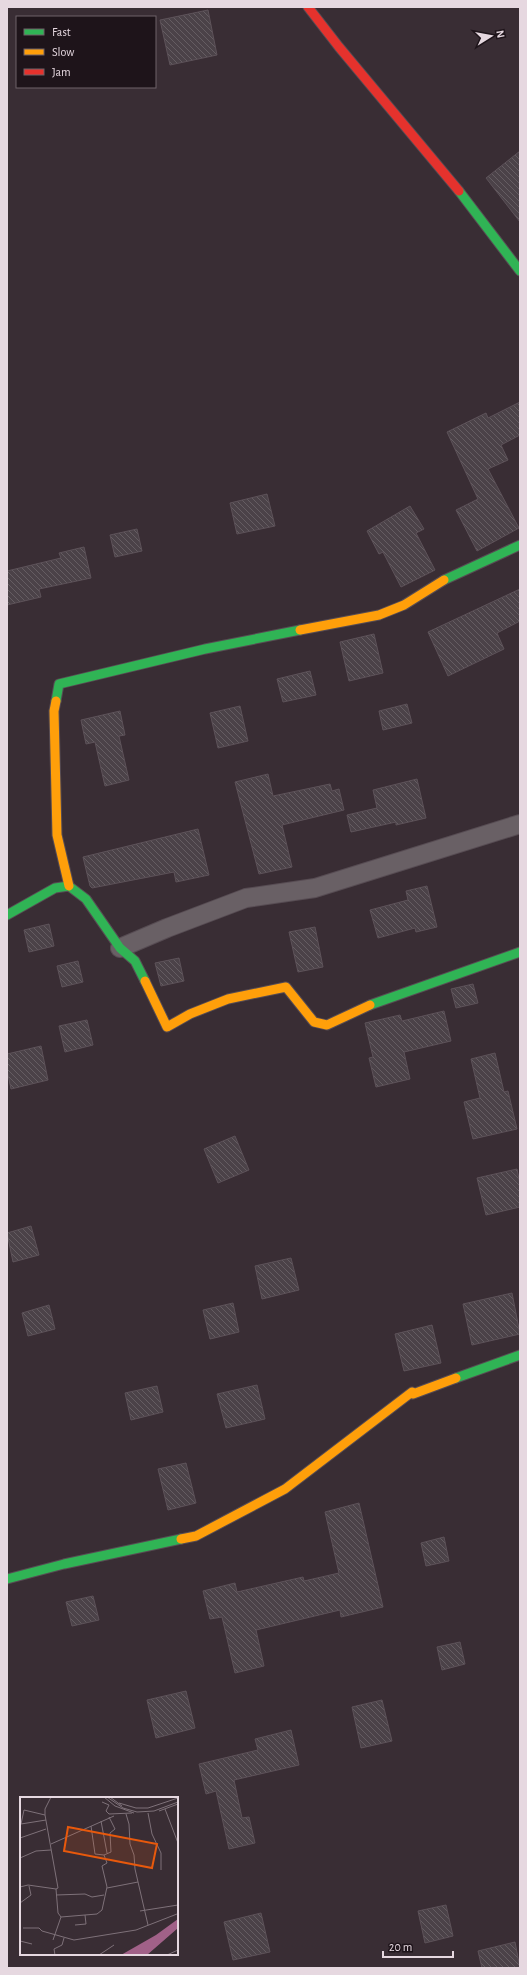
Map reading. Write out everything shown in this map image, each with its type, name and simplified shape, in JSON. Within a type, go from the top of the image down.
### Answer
[{"type":"street","points":[[308,7],[339,47],[445,172],[520,271]]},
{"type":"street","points":[[520,545],[453,575],[404,605],[379,615],[205,649],[59,684],[54,711],[57,835],[69,886],[86,899],[120,948],[135,961],[167,1027],[190,1014],[228,999],[286,988],[314,1022],[327,1025],[366,1006],[520,952]]},
{"type":"street","points":[[120,948],[246,898],[315,888],[520,824]]},
{"type":"street","points":[[7,915],[55,888],[69,886]]},
{"type":"street","points":[[7,1579],[64,1564],[196,1536],[285,1489],[412,1392],[412,1394],[520,1355]]},
{"type":"building","points":[[208,10],[217,55],[170,65],[160,20]]},
{"type":"building","points":[[520,151],[520,222],[486,178]]},
{"type":"building","points":[[520,402],[520,435],[501,445],[508,460],[488,469],[519,528],[477,551],[456,510],[478,499],[447,432],[486,413],[488,418]]},
{"type":"building","points":[[267,494],[275,526],[237,534],[230,503]]},
{"type":"building","points":[[410,506],[424,529],[416,533],[435,570],[401,587],[383,552],[379,554],[367,531]]},
{"type":"building","points":[[137,529],[142,551],[115,557],[110,535]]},
{"type":"building","points":[[84,547],[91,578],[39,589],[41,597],[7,605],[7,571],[61,558],[59,553]]},
{"type":"building","points":[[520,589],[520,621],[497,633],[504,649],[448,676],[428,632]]},
{"type":"building","points":[[374,634],[383,673],[349,681],[340,642]]},
{"type":"building","points":[[310,671],[316,695],[283,702],[277,679]]},
{"type":"building","points":[[407,704],[412,723],[383,730],[379,711]]},
{"type":"building","points":[[240,706],[248,741],[218,748],[210,713]]},
{"type":"building","points":[[120,711],[125,735],[119,736],[129,780],[105,786],[95,742],[86,744],[81,720]]},
{"type":"building","points":[[268,774],[273,796],[330,784],[332,791],[339,789],[344,810],[282,825],[292,867],[259,874],[235,782]]},
{"type":"building","points":[[417,779],[426,818],[396,825],[396,822],[351,832],[347,815],[377,808],[373,790]]},
{"type":"building","points":[[198,829],[209,875],[176,882],[174,872],[92,888],[90,886],[83,857]]},
{"type":"building","points":[[427,886],[437,927],[416,932],[415,928],[378,938],[370,910],[408,900],[406,891]]},
{"type":"building","points":[[49,924],[54,946],[29,952],[24,930]]},
{"type":"building","points":[[315,927],[323,967],[298,972],[289,932]]},
{"type":"building","points":[[179,958],[184,981],[161,986],[155,963]]},
{"type":"building","points":[[78,961],[83,982],[62,987],[57,966]]},
{"type":"building","points":[[473,984],[478,1003],[456,1008],[451,989]]},
{"type":"building","points":[[444,1011],[451,1041],[404,1052],[410,1079],[376,1087],[369,1058],[373,1057],[365,1023],[400,1015],[402,1021]]},
{"type":"building","points":[[87,1020],[93,1045],[65,1052],[59,1026]]},
{"type":"building","points":[[41,1046],[48,1080],[11,1089],[7,1070],[7,1054]]},
{"type":"building","points":[[495,1053],[504,1092],[508,1091],[517,1129],[473,1139],[464,1102],[480,1098],[471,1059]]},
{"type":"building","points":[[235,1136],[249,1170],[218,1183],[204,1149]]},
{"type":"building","points":[[517,1169],[520,1184],[520,1207],[486,1215],[477,1178]]},
{"type":"building","points":[[31,1226],[39,1255],[13,1262],[7,1233]]},
{"type":"building","points":[[291,1258],[299,1290],[262,1299],[255,1266]]},
{"type":"building","points":[[512,1293],[520,1334],[472,1345],[463,1304]]},
{"type":"building","points":[[233,1303],[239,1332],[210,1339],[203,1310]]},
{"type":"building","points":[[49,1305],[55,1329],[28,1336],[22,1313]]},
{"type":"building","points":[[432,1325],[441,1363],[404,1371],[395,1334]]},
{"type":"building","points":[[257,1385],[265,1419],[226,1428],[217,1394]]},
{"type":"building","points":[[157,1386],[163,1412],[131,1420],[125,1393]]},
{"type":"building","points":[[186,1463],[196,1503],[168,1510],[158,1469]]},
{"type":"building","points":[[359,1503],[383,1607],[341,1617],[340,1610],[256,1630],[264,1666],[235,1673],[222,1617],[210,1619],[203,1591],[235,1583],[237,1592],[303,1577],[304,1581],[339,1573],[325,1512]]},
{"type":"building","points":[[444,1537],[449,1561],[426,1566],[421,1543]]},
{"type":"building","points":[[93,1596],[99,1620],[72,1626],[66,1602]]},
{"type":"building","points":[[460,1642],[465,1664],[442,1670],[437,1647]]},
{"type":"building","points":[[186,1691],[195,1728],[156,1738],[147,1700]]},
{"type":"building","points":[[382,1700],[392,1741],[361,1748],[352,1707]]},
{"type":"building","points":[[291,1730],[299,1765],[234,1780],[242,1818],[249,1817],[255,1843],[229,1849],[216,1791],[206,1794],[199,1764],[258,1750],[255,1739]]},
{"type":"building","points":[[446,1905],[453,1936],[425,1943],[418,1911]]},
{"type":"building","points":[[261,1913],[270,1952],[233,1960],[224,1922]]},
{"type":"building","points":[[515,1942],[520,1968],[482,1968],[478,1951]]},
{"type":"traffic: fast","points":[[459,191],[520,271]]},
{"type":"traffic: fast","points":[[444,580],[520,545]]},
{"type":"traffic: fast","points":[[56,701],[59,684],[205,649],[300,630]]},
{"type":"traffic: fast","points":[[7,915],[55,888],[69,886],[86,899],[120,948],[135,961],[145,981]]},
{"type":"traffic: fast","points":[[370,1005],[520,952]]},
{"type":"traffic: fast","points":[[456,1378],[520,1355]]},
{"type":"traffic: fast","points":[[7,1579],[64,1564],[181,1539]]},
{"type":"traffic: slow","points":[[300,630],[379,615],[404,605],[444,580]]},
{"type":"traffic: slow","points":[[56,701],[54,711],[57,835],[69,886]]},
{"type":"traffic: slow","points":[[145,981],[167,1027],[190,1014],[228,999],[286,987],[314,1022],[327,1025],[370,1005]]},
{"type":"traffic: slow","points":[[181,1539],[196,1536],[285,1489],[412,1392],[413,1394],[456,1378]]},
{"type":"traffic: jam","points":[[308,7],[339,47],[459,191]]}]
